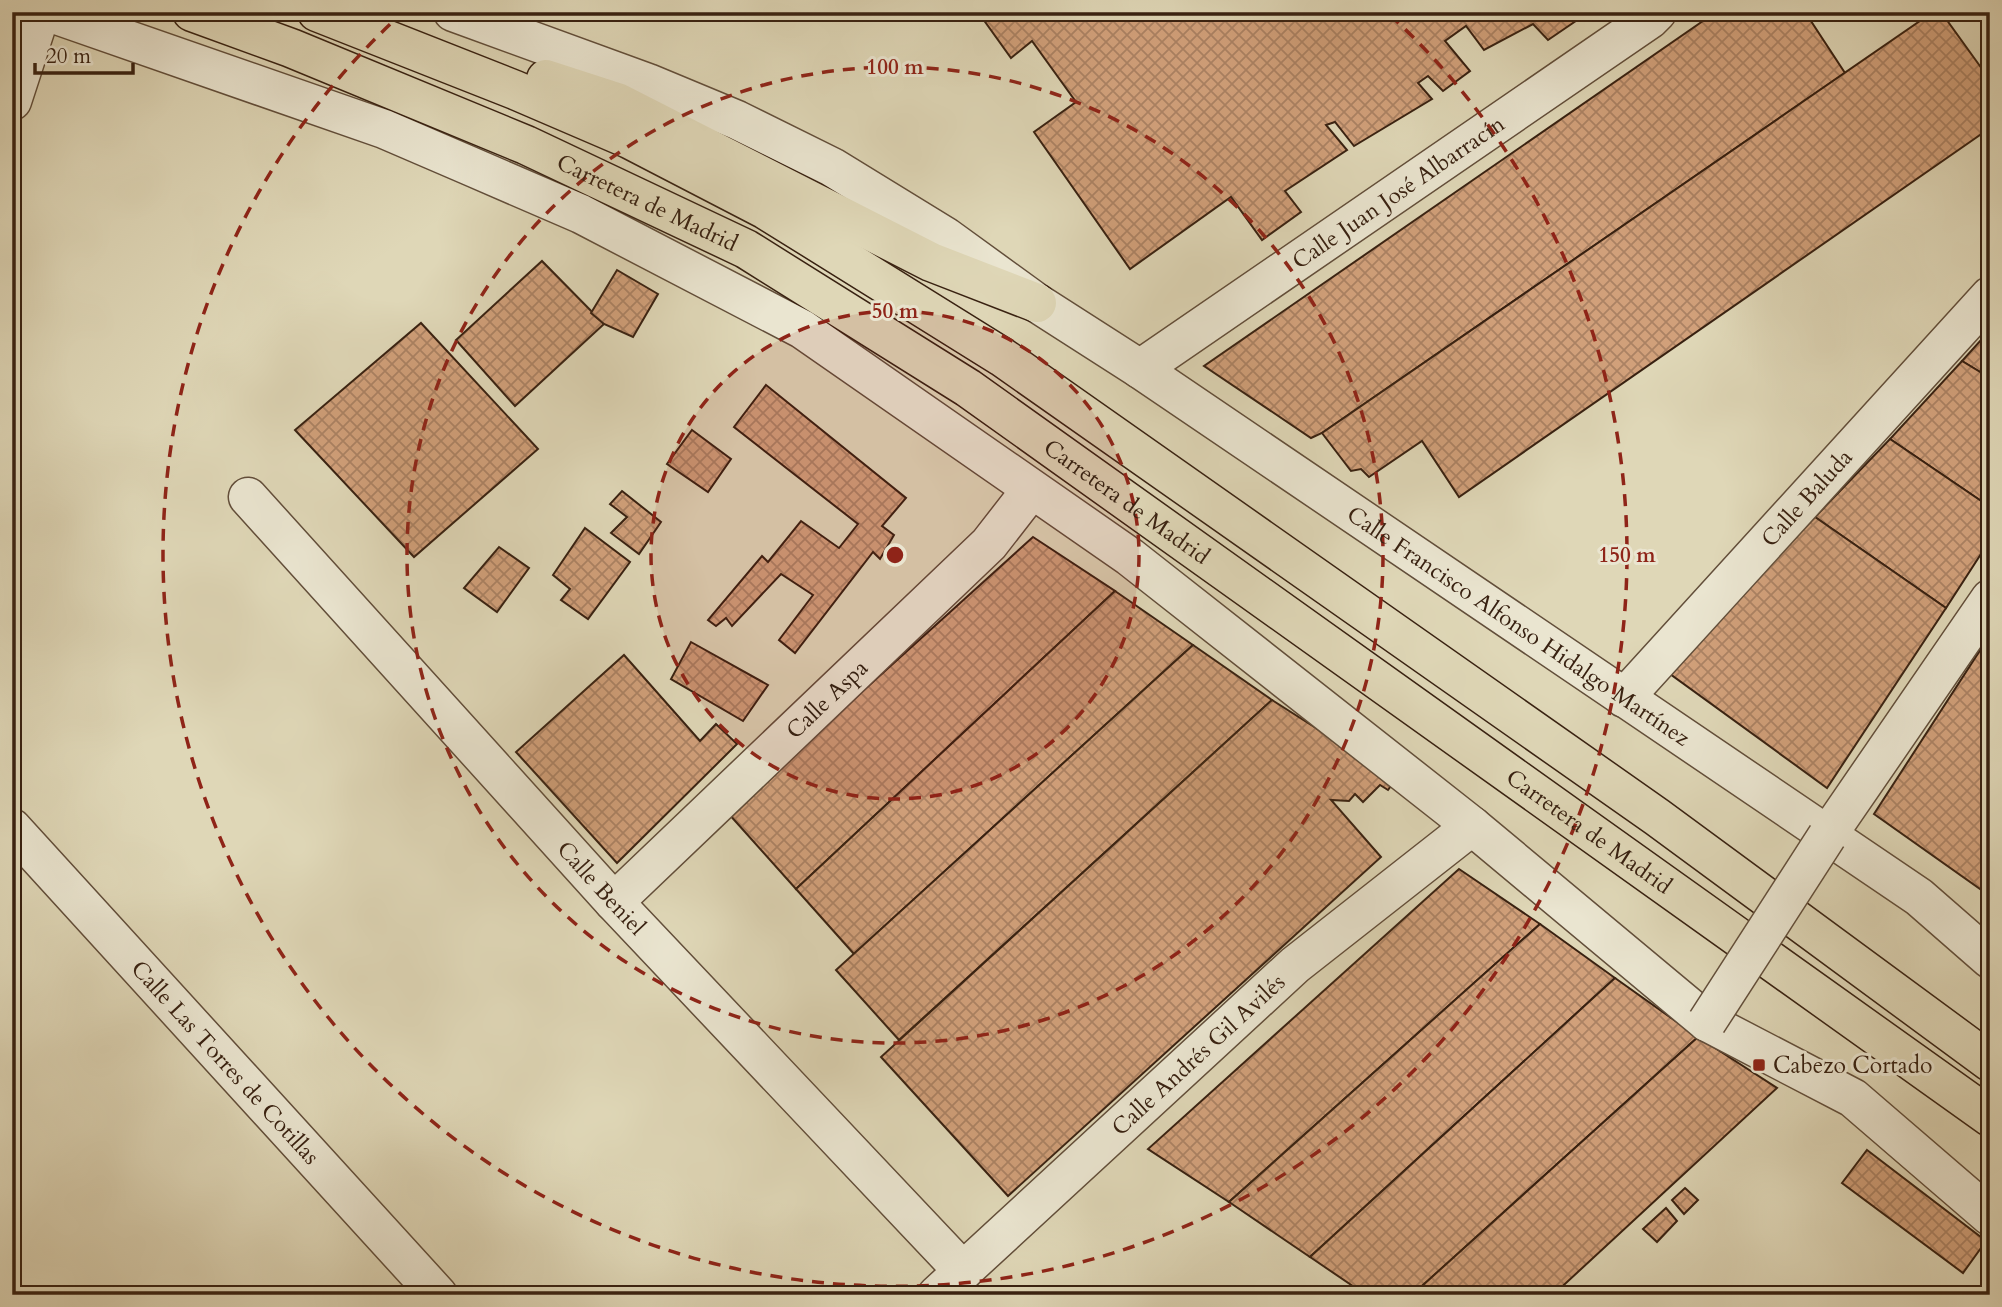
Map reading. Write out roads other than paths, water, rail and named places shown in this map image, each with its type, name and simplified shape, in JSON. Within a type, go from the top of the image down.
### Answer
[{"type":"main road","name":"Carretera de Madrid","points":[[192,12],[291,48],[526,145],[746,249],[968,388],[1990,1117]]},
{"type":"main road","name":"Carretera de Madrid","points":[[317,12],[515,90],[629,139],[766,210],[990,350],[1657,817],[1990,1062]]},
{"type":"main road","points":[[336,12],[617,102],[931,262],[1037,303]]},
{"type":"street","points":[[12,101],[41,12]]},
{"type":"street","points":[[48,12],[384,129],[581,215],[802,329],[1130,557],[1472,826],[1707,1022],[1853,1098],[1990,1216]]},
{"type":"street","name":"Calle Francisco Alfonso Hidalgo Martínez","points":[[453,12],[648,83],[737,121],[832,167],[946,237],[1037,303],[1140,369],[1919,897],[1990,959]]},
{"type":"street","name":"Calle Juan José Albarracín","points":[[1140,369],[1657,12]]},
{"type":"street","name":"Calle Baluda","points":[[1624,698],[1990,296]]},
{"type":"street","name":"Calle Aspa","points":[[614,901],[989,544],[1031,490]]},
{"type":"street","name":"Calle Beniel","points":[[248,497],[614,901],[950,1283]]},
{"type":"street","points":[[1707,1022],[1827,836],[1990,600]]},
{"type":"street","name":"Calle Andrés Gil Avilés","points":[[950,1283],[1295,965],[1472,826]]},
{"type":"street","name":"Calle Las Torres de Cotillas","points":[[12,828],[438,1295]]},
{"type":"place","name":"Cabezo Cortado","points":[[1759,1065]]}]
